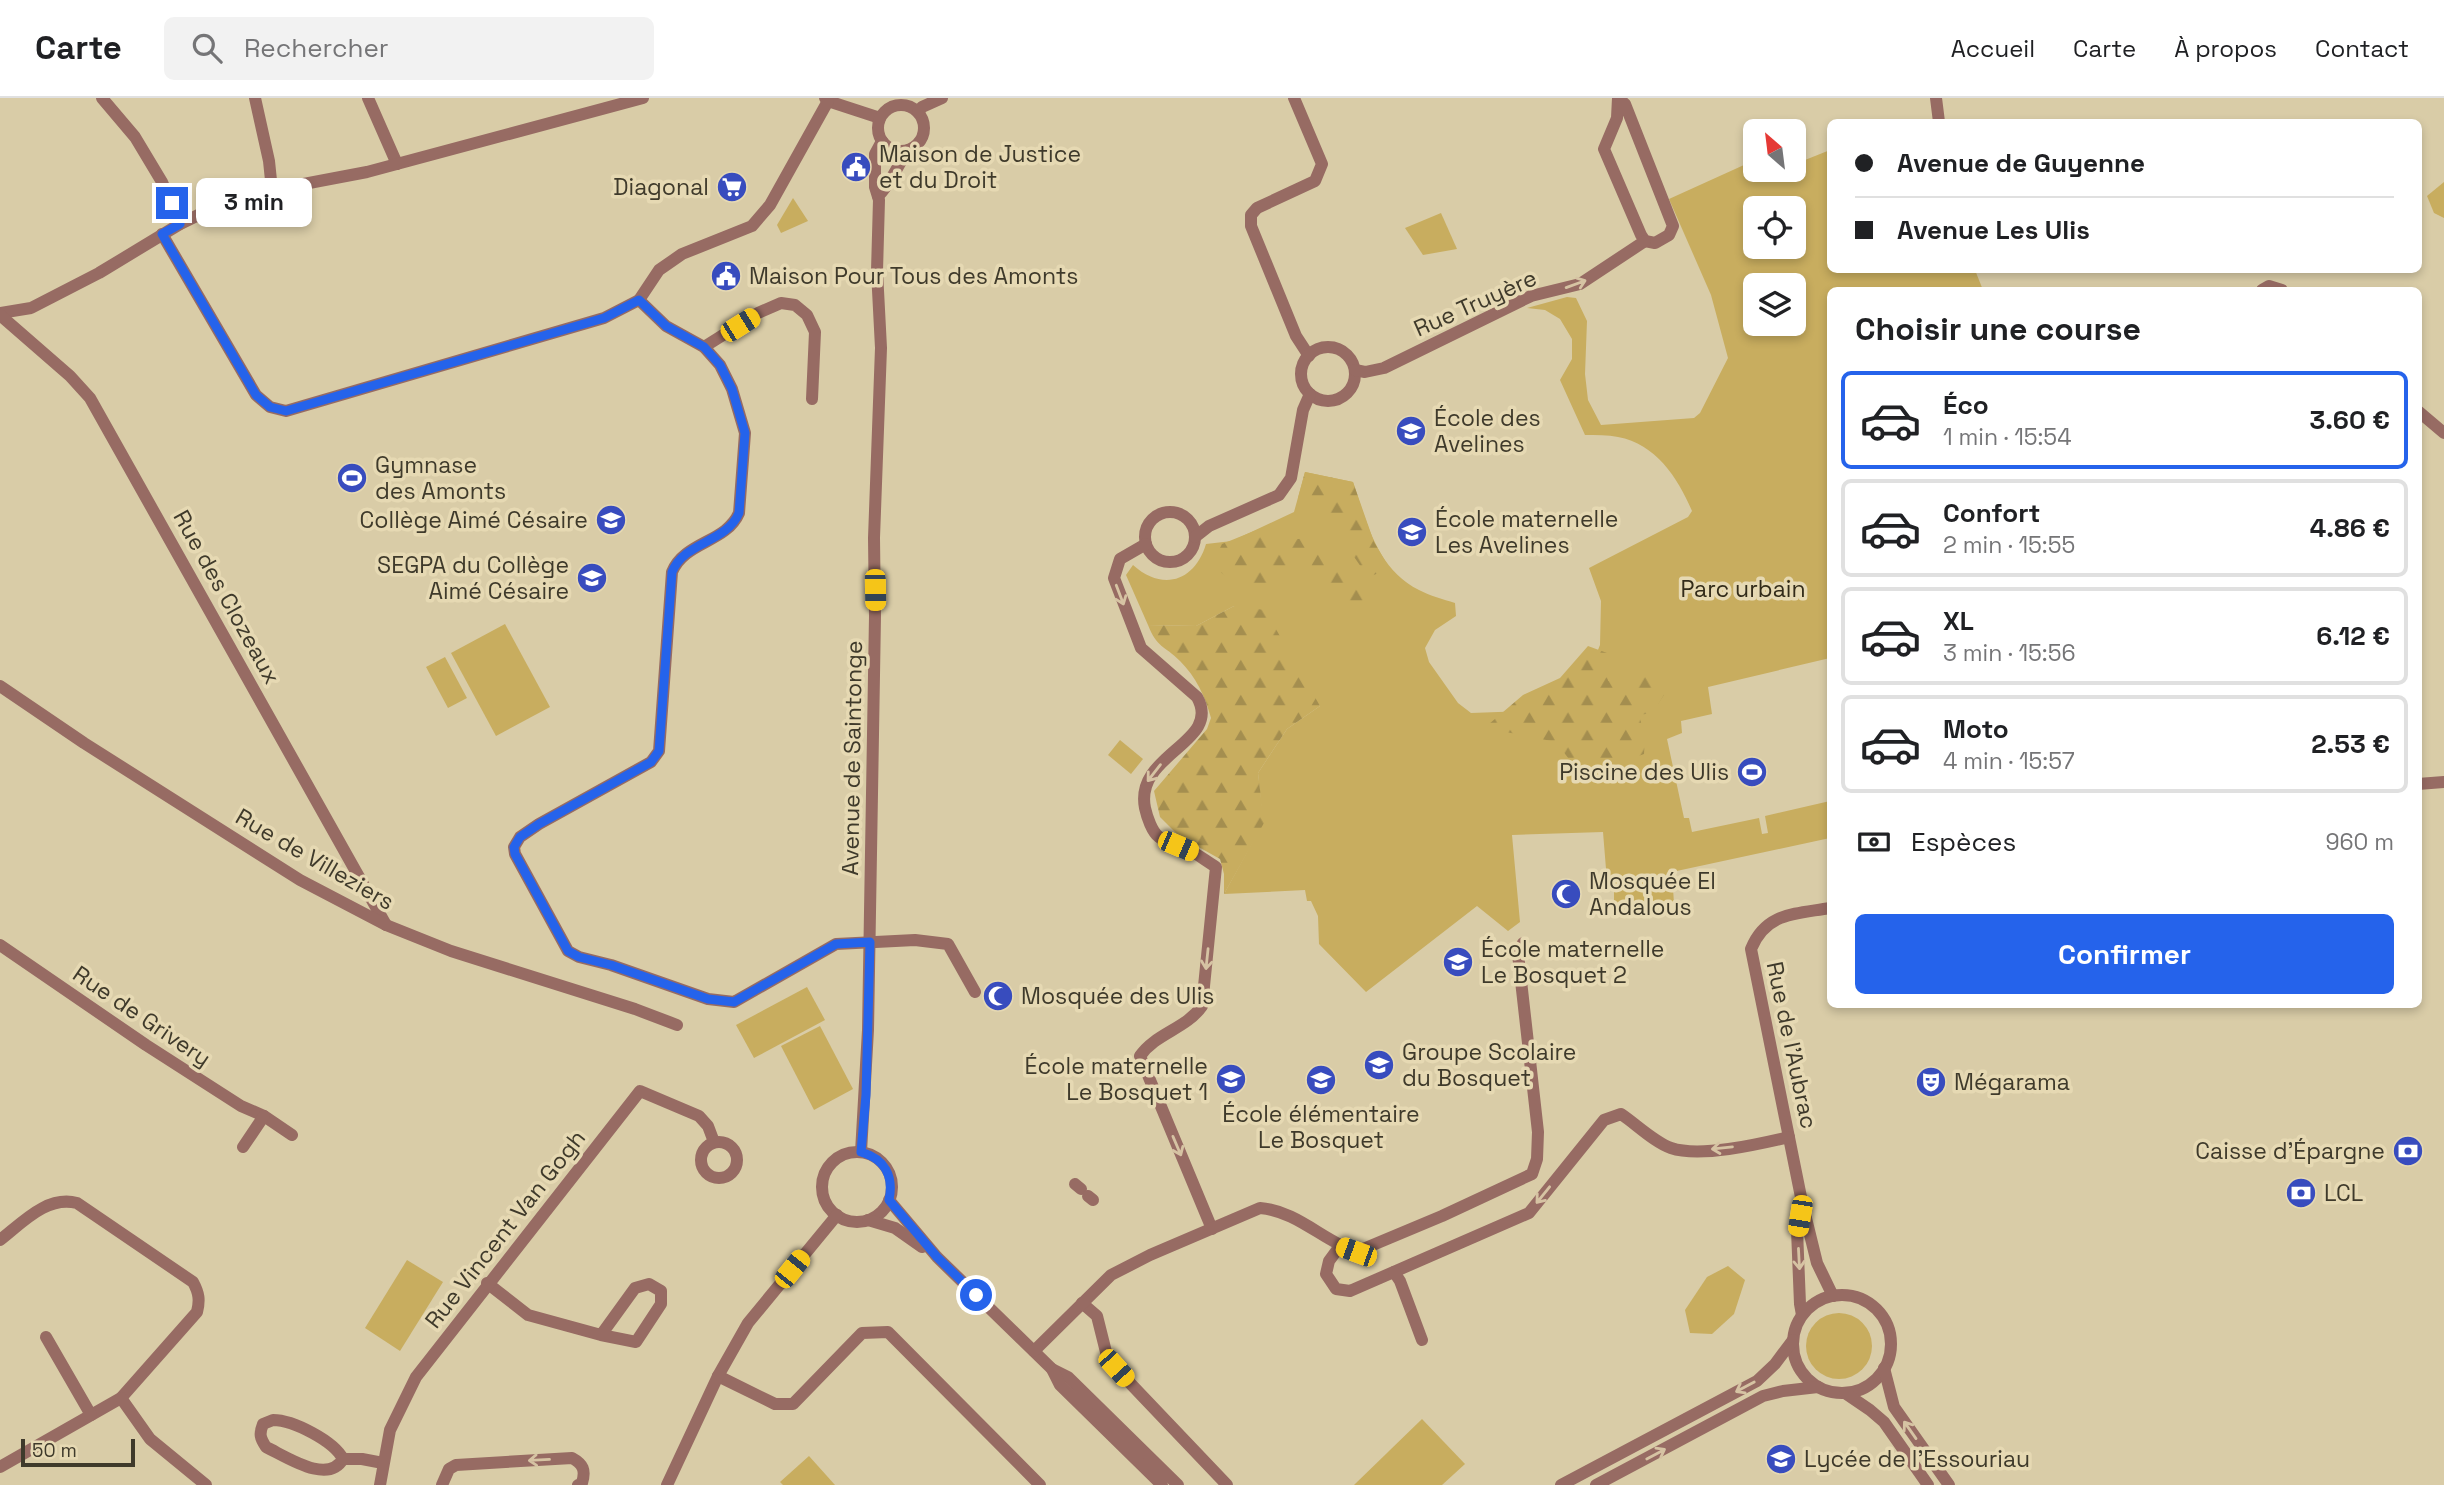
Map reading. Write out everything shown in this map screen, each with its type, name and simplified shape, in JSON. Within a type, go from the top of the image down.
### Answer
[{"type":"street","points":[[102,98],[135,137],[162,182],[180,224]]},
{"type":"street","points":[[111,98],[115,112]]},
{"type":"street","points":[[255,98],[269,161],[272,190]]},
{"type":"street","points":[[368,98],[397,164]]},
{"type":"street","points":[[0,314],[31,308],[99,273],[180,224],[221,204],[272,190],[367,172],[643,98]]},
{"type":"street","points":[[918,112],[922,107],[942,98]]},
{"type":"street","points":[[1294,98],[1322,163],[1315,181],[1257,208],[1251,215],[1251,226],[1296,336],[1309,356]]},
{"type":"street","points":[[1618,98],[1616,118],[1604,149],[1645,241]]},
{"type":"street","name":"Rue Truyère","points":[[1355,370],[1365,372],[1384,368],[1531,296],[1580,284],[1645,241],[1655,243],[1669,235],[1673,226],[1625,104],[1618,98]]},
{"type":"street","points":[[1936,98],[1939,119]]},
{"type":"street","points":[[162,234],[256,395],[270,407],[286,411],[604,318],[639,300],[659,270],[682,254],[752,226],[769,205],[826,100],[880,118]]},
{"type":"street","points":[[878,196],[887,187],[901,160],[916,146],[924,133],[924,125],[918,112],[912,107],[898,105],[880,118],[878,130],[882,141],[894,150],[909,150]]},
{"type":"street","name":"Avenue de Saintonge","points":[[861,1152],[866,1095],[870,942],[874,538],[881,348],[875,154],[882,141]]},
{"type":"street","points":[[639,300],[666,326],[704,347],[720,365],[732,389],[745,433],[739,513],[726,531],[687,552],[677,561],[672,572],[659,751],[651,762],[520,837],[514,847],[520,864],[568,951],[579,957],[611,965],[708,999],[734,1002],[836,944],[870,942],[930,941],[948,944],[975,992]]},
{"type":"street","points":[[704,347],[769,308],[780,303],[795,304],[807,315],[815,332],[812,399]]},
{"type":"street","name":"Rue des Clozeaux","points":[[0,314],[70,376],[90,398],[386,925]]},
{"type":"street","points":[[1324,348],[1340,350],[1347,355],[1355,370],[1353,385],[1344,396],[1327,401],[1310,394],[1305,388],[1302,371],[1309,356],[1324,348]]},
{"type":"street","points":[[1195,537],[1209,526],[1279,495],[1287,486],[1291,478],[1303,410],[1310,394]]},
{"type":"street","points":[[2422,414],[2444,433]]},
{"type":"street","points":[[1166,513],[1183,515],[1189,521],[1195,537],[1194,545],[1185,557],[1171,562],[1156,557],[1146,544],[1147,528],[1151,521],[1166,513]]},
{"type":"street","points":[[1146,544],[1120,559],[1114,578],[1141,648],[1197,697],[1202,708],[1198,728],[1148,778],[1144,800],[1147,817],[1158,837],[1194,853],[1216,867],[1202,1006],[1194,1018],[1148,1044],[1140,1056],[1212,1229]]},
{"type":"street","name":"Rue de Villeziers","points":[[0,686],[84,743],[300,880],[386,925],[451,951],[677,1024]]},
{"type":"street","points":[[2422,784],[2444,782]]},
{"type":"street","name":"Rue de l'Aubrac","points":[[1827,909],[1779,918],[1761,929],[1751,949],[1802,1202],[1817,1263],[1833,1296]]},
{"type":"street","points":[[1034,1351],[1111,1275],[1150,1255],[1260,1208],[1274,1209],[1300,1220],[1340,1246],[1356,1252],[1532,1174],[1537,1159],[1538,1132],[1518,954],[1523,943]]},
{"type":"street","name":"Rue de Grivery","points":[[0,946],[146,1045],[292,1135]]},
{"type":"street","name":"Rue Vincent Van Gogh","points":[[380,1485],[390,1430],[416,1377],[640,1091],[699,1116],[708,1126],[714,1142]]},
{"type":"street","points":[[1340,1246],[1329,1261],[1326,1274],[1336,1289],[1350,1292],[1529,1213],[1604,1120],[1621,1114],[1669,1147],[1690,1152],[1759,1144],[1789,1136]]},
{"type":"street","points":[[243,1147],[264,1116]]},
{"type":"street","points":[[861,1152],[880,1161],[891,1179],[889,1200],[877,1215],[868,1220],[857,1222],[836,1215],[829,1208],[822,1189],[826,1170],[841,1156],[861,1152]]},
{"type":"street","points":[[0,1240],[52,1203],[64,1200],[77,1203],[193,1282],[200,1302],[197,1312],[121,1398],[0,1467]]},
{"type":"street","points":[[889,1200],[937,1257],[1052,1369],[1060,1385],[1162,1485]]},
{"type":"street","name":"Rue de l'Aubrac","points":[[1802,1202],[1797,1230],[1802,1315]]},
{"type":"street","points":[[667,1485],[718,1376],[748,1323],[836,1215]]},
{"type":"street","points":[[868,1220],[895,1228],[937,1257]]},
{"type":"street","points":[[1394,1272],[1401,1281],[1422,1340]]},
{"type":"street","points":[[488,1283],[528,1315],[601,1335],[636,1342],[661,1304],[661,1292],[649,1284],[635,1288],[601,1335]]},
{"type":"street","points":[[1833,1296],[1848,1296],[1865,1301],[1875,1308],[1884,1320],[1891,1345],[1884,1368],[1874,1381],[1861,1389],[1845,1393],[1818,1387],[1799,1367],[1794,1354],[1793,1340],[1802,1315],[1821,1300],[1833,1296]]},
{"type":"street","points":[[1082,1303],[1097,1316],[1108,1360],[1227,1485]]},
{"type":"street","points":[[718,1376],[775,1404],[793,1404],[862,1333],[888,1332],[1040,1485]]},
{"type":"street","points":[[46,1337],[91,1415]]},
{"type":"street","points":[[1561,1485],[1757,1381],[1775,1364],[1793,1340]]},
{"type":"street","points":[[1884,1368],[1894,1407],[1949,1485]]},
{"type":"street","points":[[1052,1369],[1068,1377],[1178,1485]]},
{"type":"street","points":[[1596,1485],[1763,1396],[1818,1387]]},
{"type":"street","points":[[1845,1393],[1884,1422],[1928,1485]]},
{"type":"street","points":[[121,1398],[150,1439],[206,1485]]},
{"type":"street","points":[[272,1420],[282,1420],[330,1443],[343,1459],[339,1468],[331,1472],[320,1472],[266,1447],[260,1432],[264,1424],[272,1420]]},
{"type":"street","points":[[442,1485],[449,1469],[456,1465],[572,1458],[581,1463],[584,1470],[582,1483],[578,1485]]},
{"type":"street","points":[[343,1459],[383,1463]]},
{"type":"green space","name":"Parc urbain","points":[[1827,151],[1827,273],[1976,273],[1982,287],[1827,287],[1827,659],[1708,687],[1712,714],[1681,721],[1682,733],[1667,739],[1684,818],[1689,818],[1692,832],[1759,818],[1762,834],[1768,833],[1765,816],[1827,802],[1827,839],[1672,872],[1674,904],[1614,909],[1614,881],[1607,881],[1603,832],[1512,835],[1520,922],[1508,931],[1477,906],[1366,992],[1319,944],[1318,916],[1311,901],[1307,901],[1305,890],[1224,894],[1263,823],[1258,773],[1287,729],[1320,706],[1234,606],[1196,626],[1148,625],[1126,575],[1133,565],[1156,578],[1177,578],[1194,567],[1206,544],[1232,541],[1294,512],[1305,472],[1353,482],[1376,544],[1393,570],[1419,590],[1455,603],[1456,616],[1435,630],[1425,648],[1429,662],[1458,703],[1471,713],[1529,711],[1591,667],[1600,645],[1601,601],[1589,568],[1688,517],[1692,511],[1680,486],[1664,464],[1644,447],[1618,437],[1585,435],[1560,380],[1572,359],[1572,339],[1560,319],[1545,310],[1527,308],[1567,297],[1576,298],[1587,321],[1585,374],[1588,400],[1601,425],[1694,418],[1700,413],[1728,358],[1711,295],[1669,199],[1743,165],[1743,182],[1806,182],[1806,160]]},
{"type":"green space","points":[[2444,182],[2444,218],[2434,213],[2427,196]]},
{"type":"green space","points":[[793,198],[808,221],[781,233],[777,225]]},
{"type":"green space","points":[[1441,213],[1457,249],[1423,255],[1405,228]]},
{"type":"green space","points":[[1305,472],[1353,482],[1374,542],[1390,569],[1368,577],[1332,525],[1298,498]]},
{"type":"green space","points":[[1264,527],[1269,539],[1284,541],[1313,537],[1327,547],[1368,605],[1360,626],[1344,605],[1302,565],[1284,576],[1263,597],[1227,578],[1212,564],[1222,544]]},
{"type":"green space","points":[[1234,606],[1265,610],[1320,706],[1287,729],[1258,773],[1264,823],[1224,894],[1224,874],[1220,859],[1179,836],[1160,817],[1154,791],[1207,729],[1211,718],[1203,695],[1191,674],[1158,642],[1148,625],[1196,626]]},
{"type":"green space","points":[[505,624],[550,707],[496,736],[451,653]]},
{"type":"green space","points":[[1588,646],[1607,653],[1608,681],[1647,668],[1668,689],[1652,713],[1639,715],[1645,737],[1644,754],[1617,764],[1575,767],[1556,742],[1491,729],[1489,724],[1523,695],[1560,678]]},
{"type":"green space","points":[[445,657],[467,698],[448,708],[426,667]]},
{"type":"green space","points":[[1120,740],[1143,759],[1131,774],[1108,755]]},
{"type":"green space","points":[[807,987],[825,1020],[754,1058],[736,1025]]},
{"type":"green space","points":[[820,1026],[853,1089],[814,1110],[781,1046]]},
{"type":"green space","points":[[407,1260],[443,1282],[400,1351],[365,1328]]},
{"type":"green space","points":[[1728,1266],[1745,1280],[1734,1314],[1712,1334],[1690,1333],[1685,1310],[1707,1277]]},
{"type":"green space","points":[[1839,1313],[1852,1316],[1862,1323],[1869,1333],[1872,1346],[1869,1359],[1862,1369],[1852,1376],[1839,1379],[1826,1376],[1816,1369],[1809,1359],[1806,1346],[1809,1333],[1816,1323],[1826,1316]]},
{"type":"green space","points":[[1422,1419],[1465,1464],[1442,1485],[1354,1485]]},
{"type":"green space","points":[[809,1456],[835,1485],[783,1485],[780,1482]]},
{"type":"place","name":"Maison de Justice et du Droit","points":[[856,167]]},
{"type":"place","name":"Diagonal","points":[[732,187]]},
{"type":"place","name":"Maison Pour Tous des Amonts","points":[[726,276]]},
{"type":"place","name":"École des Avelines","points":[[1411,431]]},
{"type":"place","name":"Gymnase des Amonts","points":[[352,478]]},
{"type":"place","name":"Collège Aimé Césaire","points":[[611,520]]},
{"type":"place","name":"École maternelle Les Avelines","points":[[1412,532]]},
{"type":"place","name":"SEGPA du Collège Aimé Césaire","points":[[592,578]]},
{"type":"place","name":"Piscine des Ulis","points":[[1752,772]]},
{"type":"place","name":"Mosquée El Andalous","points":[[1566,894]]},
{"type":"place","name":"École maternelle Le Bosquet 2","points":[[1458,962]]},
{"type":"place","name":"Mosquée des Ulis","points":[[998,996]]},
{"type":"place","name":"Groupe Scolaire du Bosquet","points":[[1379,1065]]},
{"type":"place","name":"École maternelle Le Bosquet 1","points":[[1231,1079]]},
{"type":"place","name":"École élémentaire Le Bosquet","points":[[1321,1080]]},
{"type":"place","name":"Mégarama","points":[[1931,1082]]},
{"type":"place","name":"Caisse d'Épargne","points":[[2408,1151]]},
{"type":"place","name":"LCL","points":[[2301,1193]]},
{"type":"place","name":"Lycée de l'Essouriau","points":[[1781,1459]]},
{"type":"route","points":[[172,203],[180,224],[162,234],[256,395],[270,407],[286,411],[481,355],[604,318],[639,300],[666,326],[704,347],[720,365],[732,389],[745,433],[739,513],[726,531],[687,552],[677,561],[672,572],[659,751],[651,762],[520,837],[514,847],[515,854],[568,951],[579,957],[611,965],[708,999],[734,1002],[836,944],[870,942],[866,1095],[861,1152],[871,1155],[887,1169],[891,1179],[889,1200],[937,1257],[976,1295]]}]
